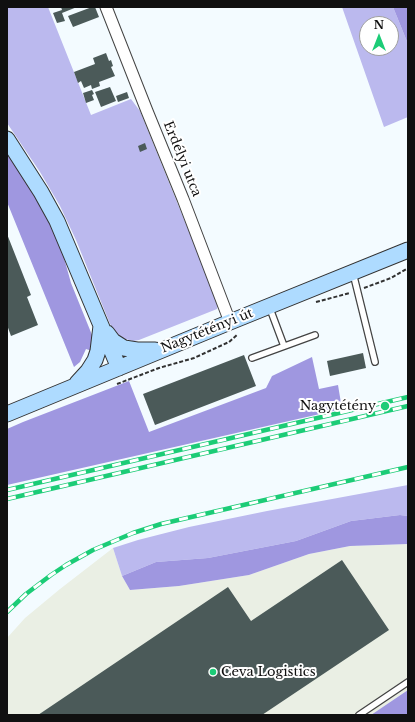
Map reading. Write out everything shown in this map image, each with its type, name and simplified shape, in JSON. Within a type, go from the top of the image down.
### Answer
[{"type":"main road","points":[[7,138],[41,192],[57,221],[119,368]]},
{"type":"main road","name":"Nagytétényi út","points":[[7,414],[162,350],[234,327],[269,306],[408,250]]},
{"type":"main road","points":[[101,325],[113,341],[124,348],[137,350],[162,350]]},
{"type":"main road","points":[[75,386],[95,360],[98,351],[101,325]]},
{"type":"street","name":"Erdélyi utca","points":[[106,7],[234,327]]},
{"type":"lane","points":[[353,272],[375,362]]},
{"type":"lane","points":[[269,306],[284,346]]},
{"type":"lane","points":[[252,358],[315,335]]},
{"type":"lane","points":[[359,715],[408,682]]},
{"type":"path","points":[[312,303],[358,290],[391,278],[408,268]]},
{"type":"path","points":[[117,384],[159,368],[194,358],[229,342],[234,327]]},
{"type":"shaded area","points":[[7,7],[48,7],[91,115],[131,99],[140,111],[216,298],[218,305],[217,309],[139,340],[133,341],[125,339],[114,331],[76,240],[60,206],[40,172],[7,123]]},
{"type":"shaded area","points":[[342,7],[393,7],[397,16],[359,16],[359,56]]},
{"type":"shaded area","points":[[393,7],[408,7],[408,44],[399,22],[399,16],[397,16]]},
{"type":"shaded area","points":[[399,22],[408,44],[408,117],[384,127],[359,56],[399,56]]},
{"type":"shaded area","points":[[7,151],[19,168],[45,213],[56,237],[71,283],[92,335],[92,351],[86,349],[80,362],[74,367],[7,202]]},
{"type":"shaded area","points":[[312,357],[319,389],[338,385],[342,409],[7,485],[7,429],[23,422],[129,381],[149,432],[266,388],[272,376]]},
{"type":"shaded area","points":[[408,485],[408,516],[400,515],[351,521],[296,541],[208,558],[156,562],[122,576],[113,548],[189,527]]},
{"type":"shaded area","points":[[400,515],[408,516],[408,544],[350,546],[309,554],[249,575],[179,586],[130,590],[122,576],[156,562],[208,558],[296,541],[351,521]]},
{"type":"shaded area","points":[[408,544],[408,690],[371,715],[7,715],[7,638],[25,618],[113,548],[122,576],[130,590],[179,586],[249,575],[309,554],[350,546]]},
{"type":"shaded area","points":[[408,690],[408,715],[371,715]]},
{"type":"building","points":[[61,7],[77,7],[62,13],[65,21],[57,23],[53,13],[62,10]]},
{"type":"building","points":[[95,7],[99,17],[73,27],[68,16]]},
{"type":"building","points":[[106,53],[109,61],[111,60],[113,66],[111,67],[115,76],[99,82],[100,86],[92,89],[91,85],[84,88],[81,81],[78,83],[74,72],[95,64],[93,58]]},
{"type":"building","points":[[110,87],[116,101],[101,107],[95,92]]},
{"type":"building","points":[[92,90],[94,100],[86,103],[83,93]]},
{"type":"building","points":[[127,92],[129,98],[118,102],[116,96]]},
{"type":"building","points":[[145,143],[147,149],[140,152],[138,146]]},
{"type":"building","points":[[7,234],[31,295],[27,297],[38,325],[11,336],[7,325]]},
{"type":"building","name":"Nagytétény","points":[[363,353],[366,368],[330,376],[327,361]]},
{"type":"building","points":[[244,355],[256,386],[155,425],[143,394]]},
{"type":"building","name":"Ceva Logistics","points":[[342,560],[389,630],[262,715],[38,715],[228,587],[251,621]]},
{"type":"railway","points":[[7,490],[408,397]]},
{"type":"railway","points":[[7,499],[408,406]]},
{"type":"railway","points":[[7,612],[26,594],[66,565],[93,550],[133,533],[161,524],[408,467]]},
{"type":"place","name":"Nagytétény","points":[[385,406]]},
{"type":"place","name":"Ceva Logistics","points":[[213,672]]}]
